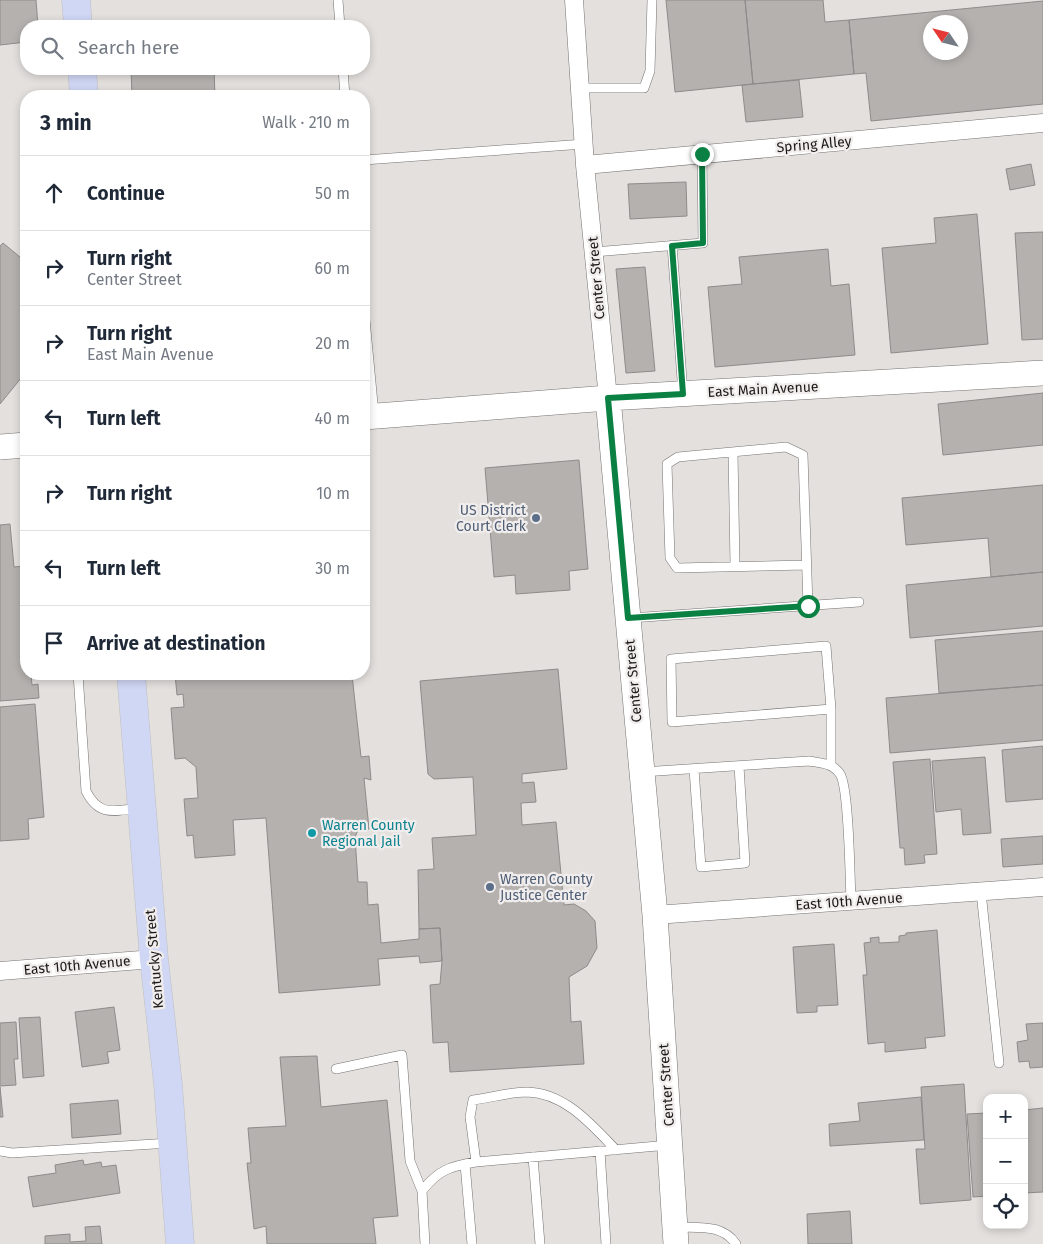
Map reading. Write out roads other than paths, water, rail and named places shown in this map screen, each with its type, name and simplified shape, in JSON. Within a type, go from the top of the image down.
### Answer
[{"type":"main road","points":[[76,0],[78,20]]},
{"type":"main road","points":[[82,75],[84,90]]},
{"type":"main road","name":"Kentucky Street","points":[[131,680],[180,1244]]},
{"type":"street","name":"Center Street","points":[[574,0],[585,165],[655,915],[675,1235]]},
{"type":"street","name":"Spring Alley","points":[[585,165],[1043,123]]},
{"type":"street","name":"East Main Avenue","points":[[370,417],[608,398],[1043,373]]},
{"type":"street","points":[[0,447],[20,445]]},
{"type":"street","name":"East 10th Avenue","points":[[655,915],[1043,887]]},
{"type":"street","name":"East 10th Avenue","points":[[0,972],[154,959]]},
{"type":"lane","points":[[338,0],[340,20]]},
{"type":"lane","points":[[580,88],[644,88],[650,71],[652,0]]},
{"type":"lane","points":[[343,75],[345,90]]},
{"type":"lane","points":[[370,160],[584,144]]},
{"type":"lane","points":[[594,252],[703,243],[702,154]]},
{"type":"lane","points":[[672,246],[683,394]]},
{"type":"lane","points":[[806,565],[677,568],[670,558],[667,464],[678,457],[786,447],[803,455],[808,606]]},
{"type":"lane","points":[[733,452],[735,566]]},
{"type":"lane","points":[[628,618],[859,602]]},
{"type":"lane","points":[[831,709],[672,722],[671,659],[826,646],[831,709],[831,766]]},
{"type":"lane","points":[[78,680],[86,791],[92,803],[106,810],[142,808]]},
{"type":"lane","points":[[642,772],[809,761],[831,766],[840,774],[845,801],[851,901]]},
{"type":"lane","points":[[694,769],[701,867],[745,863],[739,766]]},
{"type":"lane","points":[[980,892],[999,1063]]},
{"type":"lane","points":[[336,1069],[402,1055],[410,1161],[422,1191],[425,1244]]},
{"type":"lane","points":[[476,1162],[470,1117],[473,1100],[527,1092],[557,1098],[587,1119],[616,1150]]},
{"type":"lane","points":[[0,1151],[12,1153],[172,1143]]},
{"type":"lane","points":[[422,1191],[433,1176],[450,1168],[465,1164],[670,1145]]},
{"type":"lane","points":[[600,1151],[606,1244]]},
{"type":"lane","points":[[532,1157],[540,1244]]},
{"type":"lane","points":[[465,1164],[472,1244]]},
{"type":"lane","points":[[675,1235],[720,1229],[730,1236],[736,1244]]},
{"type":"place","name":"US District Court Clerk","points":[[536,518]]},
{"type":"place","name":"Warren County Regional Jail","points":[[312,833]]},
{"type":"place","name":"Warren County Justice Center","points":[[490,887]]}]
